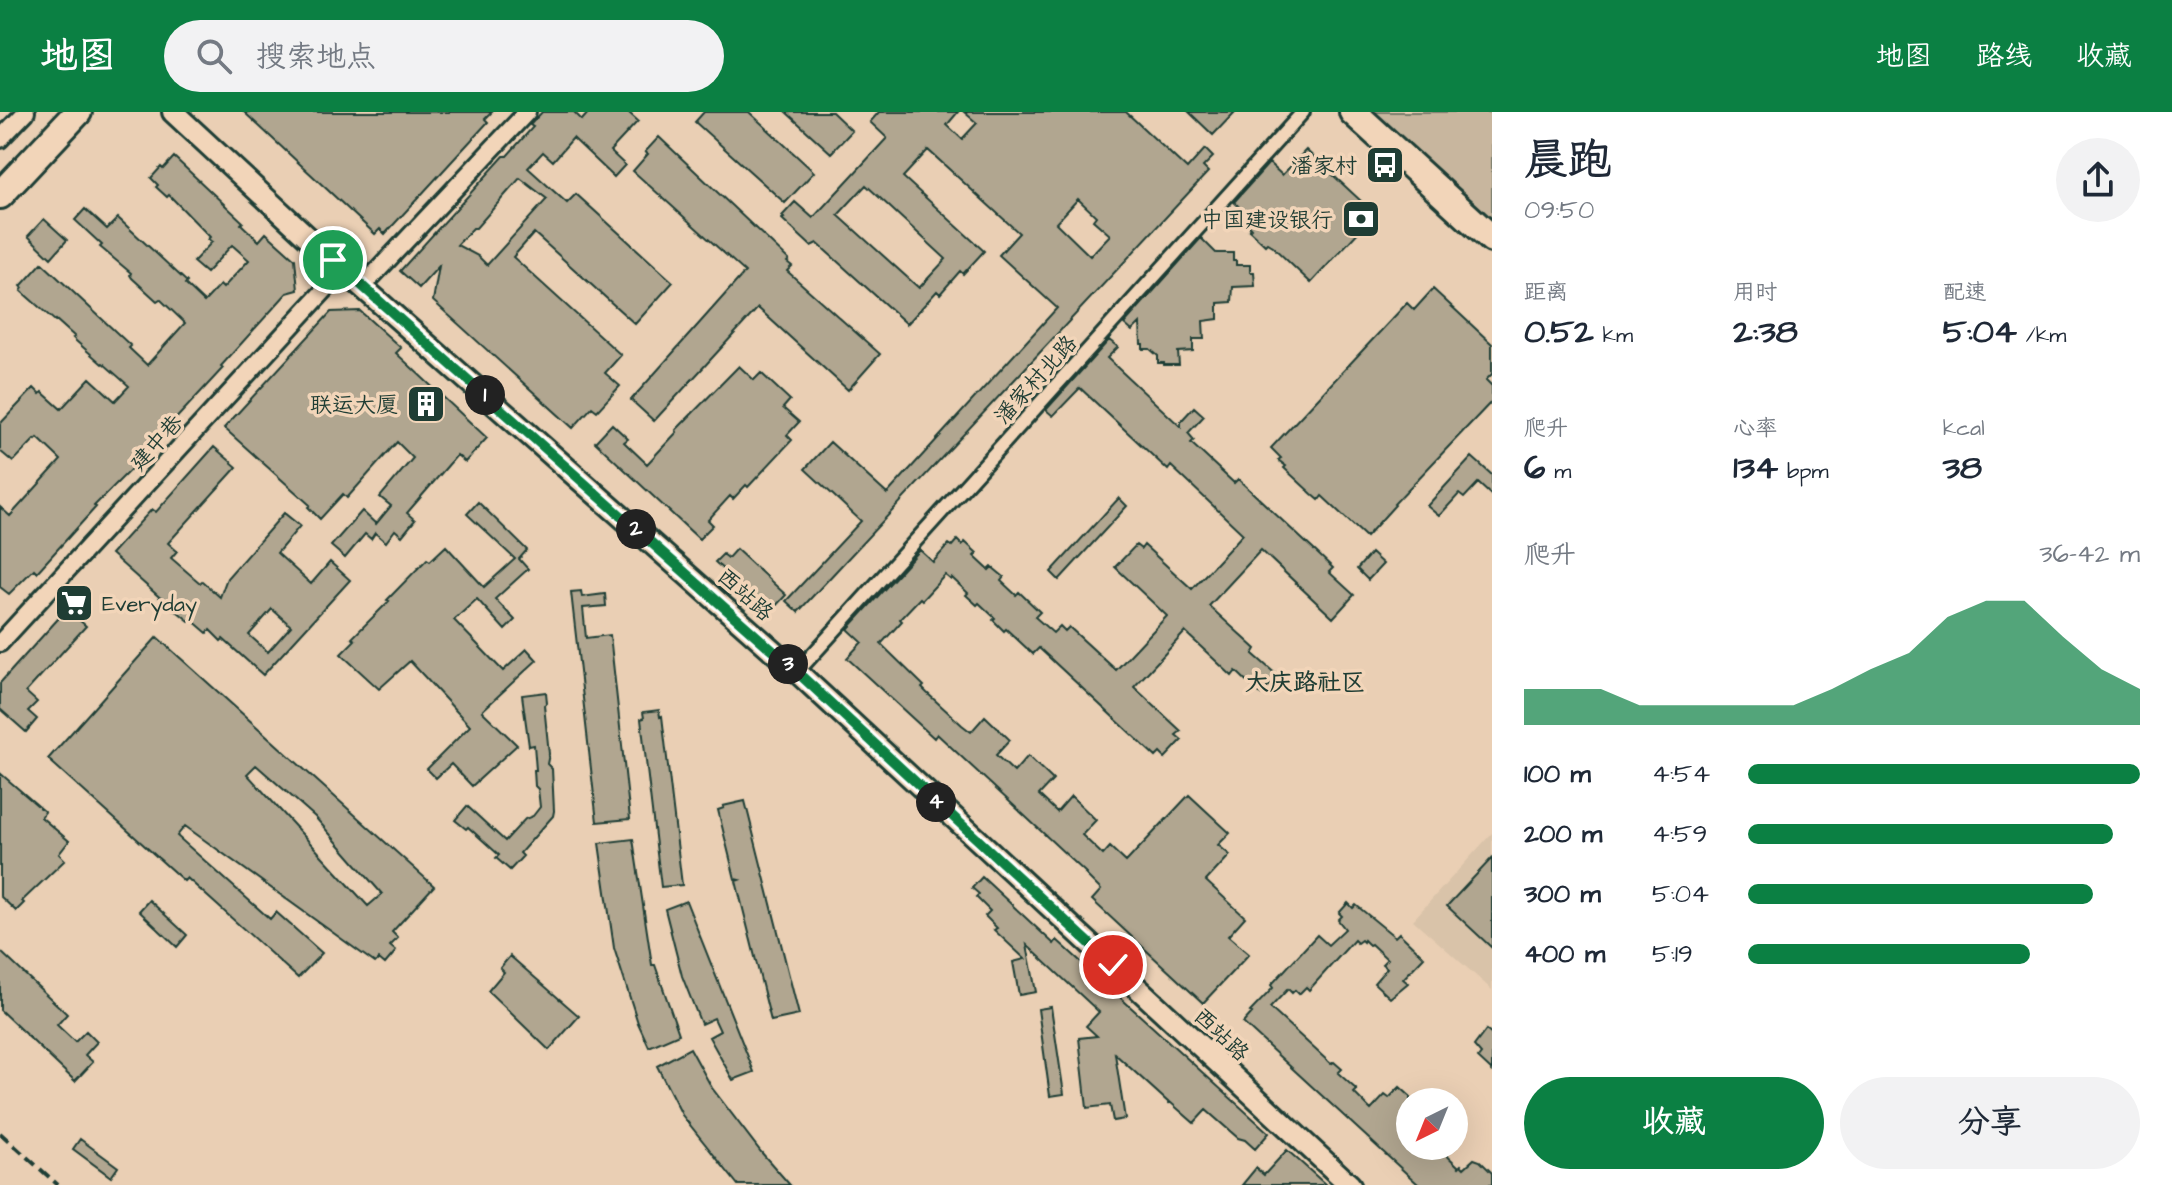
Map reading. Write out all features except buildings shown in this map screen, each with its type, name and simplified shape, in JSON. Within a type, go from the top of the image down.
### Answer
[{"type":"main road","points":[[0,171],[53,112]]},
{"type":"main road","points":[[0,195],[78,112]]},
{"type":"main road","points":[[1353,112],[1492,239]]},
{"type":"street","points":[[0,139],[26,112]]},
{"type":"street","name":"西站路","points":[[173,112],[343,270],[797,672],[1350,1185]]},
{"type":"street","points":[[363,286],[527,112]]},
{"type":"street","name":"潘家村北路","points":[[797,672],[1303,112]]},
{"type":"street","name":"建中巷","points":[[0,643],[343,270]]},
{"type":"shaded area","points":[[1364,112],[1492,112],[1492,229]]},
{"type":"shaded area","points":[[1492,833],[1492,990],[1413,920]]},
{"type":"railway","points":[[0,1133],[58,1185]]},
{"type":"place","name":"潘家村","points":[[1385,165]]},
{"type":"place","name":"中国建设银行","points":[[1361,219]]},
{"type":"place","name":"联运大厦","points":[[426,404]]},
{"type":"place","name":"Everyday","points":[[74,603]]},
{"type":"district","name":"大庆路社区","points":[[1305,682]]},
{"type":"route","points":[[333,260],[797,672],[1113,965]]}]
